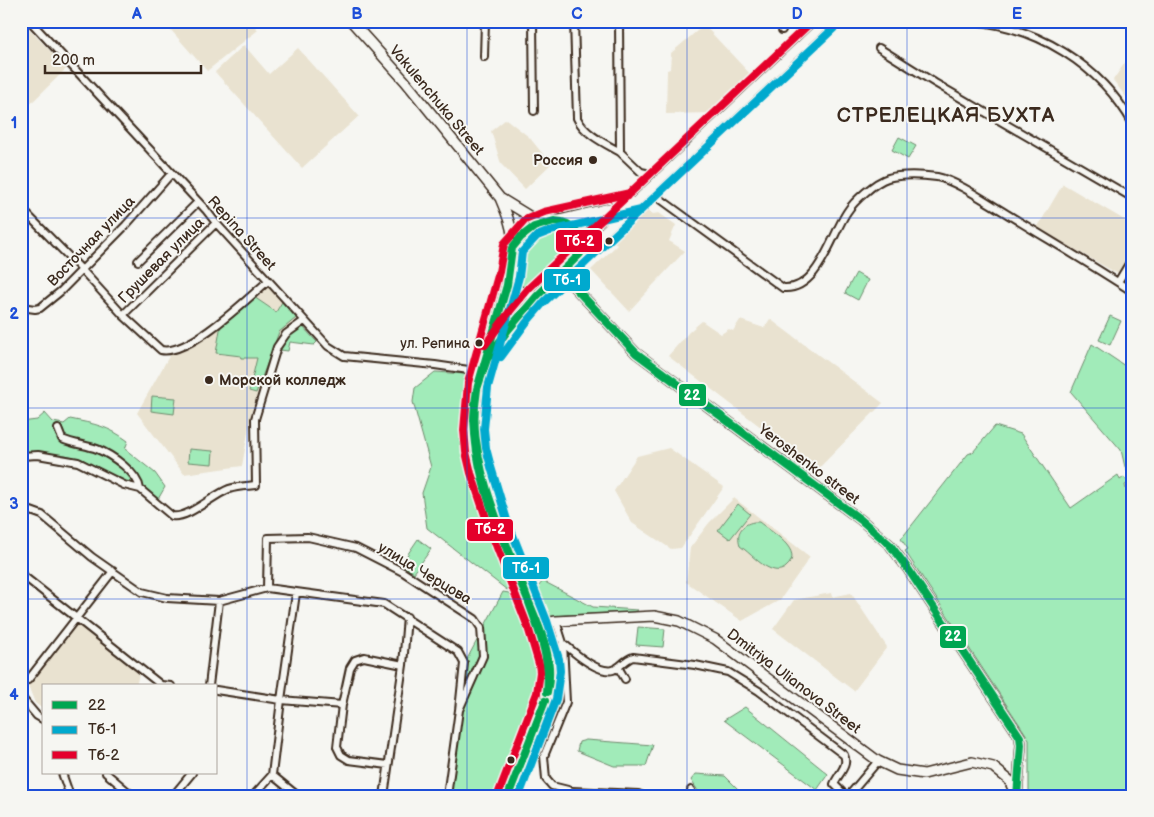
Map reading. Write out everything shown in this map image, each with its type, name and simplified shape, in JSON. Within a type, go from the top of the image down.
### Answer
[{"type":"main road","name":"Vakulenchuka Street","points":[[351,21],[405,81],[500,198],[510,222],[513,247]]},
{"type":"main road","points":[[486,360],[537,295],[827,21]]},
{"type":"main road","name":"Vakulenchuka Street","points":[[500,198],[531,217],[548,221]]},
{"type":"main road","points":[[508,796],[547,695],[550,681],[549,662],[486,490],[476,450],[474,430],[476,397],[510,274],[513,247],[521,237],[531,228],[548,221],[635,202]]},
{"type":"main road","points":[[558,220],[570,224],[578,232],[581,244],[580,254]]},
{"type":"main road","name":"Yeroshenko street","points":[[561,273],[636,353],[798,472],[890,544],[1020,737],[1017,796]]},
{"type":"main road","points":[[510,274],[512,283],[518,291],[527,295],[537,295]]},
{"type":"main road","name":"Dmitriya Ulianova Street","points":[[537,625],[556,621],[654,616],[680,620],[715,639],[878,761],[897,770],[924,774],[972,762],[993,767],[1009,780],[1017,796]]},
{"type":"street","name":"Repina Street","points":[[30,21],[197,203],[206,210],[328,346],[344,356],[433,364],[482,372]]},
{"type":"street","points":[[484,57],[486,21]]},
{"type":"street","points":[[533,21],[534,111]]},
{"type":"street","points":[[574,21],[577,118],[579,123],[602,142],[620,152],[641,172],[646,173]]},
{"type":"street","points":[[619,21],[620,152]]},
{"type":"street","points":[[782,30],[784,21]]},
{"type":"street","points":[[970,21],[995,23],[1020,30],[1051,44],[1081,64],[1106,86],[1133,124]]},
{"type":"street","points":[[879,48],[935,83],[1133,198]]},
{"type":"street","name":"Восточная улица","points":[[21,307],[40,308],[62,291],[171,174]]},
{"type":"street","points":[[648,190],[783,288],[790,288],[799,286],[815,271],[848,210],[869,190],[888,178],[920,176],[938,178],[950,181],[1133,292]]},
{"type":"street","points":[[138,262],[197,203]]},
{"type":"street","points":[[21,208],[123,315],[162,350],[169,352],[200,338],[268,281]]},
{"type":"street","name":"Грушевая улица","points":[[123,315],[216,223]]},
{"type":"street","points":[[1118,282],[1133,257]]},
{"type":"street","points":[[21,456],[38,455],[72,460],[124,485],[140,489],[172,516],[177,517],[230,488],[256,485],[255,418],[277,347],[286,334],[304,321]]},
{"type":"street","points":[[58,429],[62,439],[98,450],[124,465],[138,482],[140,489]]},
{"type":"street","points":[[21,513],[31,511],[42,515],[92,557],[142,592],[167,598],[219,601],[267,588],[384,604],[407,617],[458,652],[464,662],[459,710]]},
{"type":"street","name":"улица Черцова","points":[[267,588],[268,538],[308,538],[356,548],[403,572],[475,618],[481,628],[483,656],[459,710],[446,796]]},
{"type":"street","points":[[28,680],[113,571]]},
{"type":"street","points":[[21,574],[159,684]]},
{"type":"street","points":[[253,796],[272,776],[296,593]]},
{"type":"street","points":[[209,684],[219,601]]},
{"type":"street","points":[[384,796],[403,665],[407,617]]},
{"type":"street","points":[[556,621],[563,643],[566,702],[544,756],[546,779],[552,786],[572,791],[640,795]]},
{"type":"street","points":[[563,643],[582,660],[608,670],[618,668],[622,663],[633,658],[695,665],[728,672],[759,691],[844,755],[846,764],[834,784],[845,795],[850,794],[878,761]]},
{"type":"street","points":[[388,765],[349,760],[341,755],[337,747],[342,705],[350,668],[355,660],[364,657],[403,665]]},
{"type":"street","points":[[618,668],[625,679]]},
{"type":"street","points":[[218,690],[281,700],[342,705]]},
{"type":"street","points":[[21,697],[37,716],[42,719]]},
{"type":"street","points":[[62,774],[70,796]]},
{"type":"street","points":[[107,774],[133,796]]},
{"type":"street","points":[[173,796],[191,774]]},
{"type":"street","points":[[272,776],[298,796]]},
{"type":"shaded area","points":[[21,21],[67,68],[21,113]]},
{"type":"shaded area","points":[[163,21],[250,21],[258,30],[207,71]]},
{"type":"shaded area","points":[[704,25],[752,76],[712,113],[666,114],[667,70],[670,69],[671,53]]},
{"type":"shaded area","points":[[244,45],[269,74],[298,48],[359,116],[302,168],[215,72]]},
{"type":"shaded area","points":[[1133,51],[1133,103],[1129,101],[1113,80]]},
{"type":"shaded area","points":[[506,119],[529,137],[551,164],[525,189],[501,164],[491,131]]},
{"type":"shaded area","points":[[1063,184],[1133,225],[1133,249],[1118,274],[1037,228]]},
{"type":"shaded area","points":[[646,210],[653,214],[659,213],[676,225],[669,241],[685,251],[629,311],[591,270],[617,245],[612,240]]},
{"type":"shaded area","name":"Морской колледж","points":[[268,284],[298,319],[280,334],[252,410],[242,466],[184,474],[137,413],[172,351],[195,343]]},
{"type":"shaded area","points":[[770,319],[883,403],[817,470],[668,356],[689,332],[702,321],[721,334],[729,329],[733,331],[740,320],[764,328]]},
{"type":"shaded area","points":[[669,448],[724,487],[681,548],[671,549],[632,523],[614,491],[637,456]]},
{"type":"shaded area","points":[[734,498],[810,557],[780,600],[742,621],[686,582],[690,548],[709,523]]},
{"type":"shaded area","points":[[831,593],[832,597],[851,593],[887,647],[854,691],[773,629],[794,600]]},
{"type":"shaded area","points":[[77,620],[140,670],[136,684],[42,684],[42,708],[35,703],[27,683]]},
{"type":"green space","points":[[899,137],[916,146],[908,159],[892,150]]},
{"type":"green space","points":[[619,210],[588,240],[577,220]]},
{"type":"green space","points":[[556,225],[567,229],[573,236],[575,245],[572,256],[548,280],[537,287],[529,289],[518,285],[514,263],[521,245],[536,232]]},
{"type":"green space","points":[[856,273],[868,280],[858,300],[845,293]]},
{"type":"green space","points":[[511,292],[519,298],[526,299],[503,326],[500,326]]},
{"type":"green space","points":[[254,297],[276,312],[282,302],[296,318],[279,332],[256,393],[249,391],[257,358],[241,358],[241,356],[216,353],[221,324]]},
{"type":"green space","points":[[1110,316],[1121,321],[1110,345],[1099,340]]},
{"type":"green space","points":[[302,326],[317,342],[314,345],[290,342],[288,351],[280,350],[288,335]]},
{"type":"green space","points":[[1092,344],[1128,368],[1133,369],[1133,480],[1125,467],[1121,450],[1071,392]]},
{"type":"green space","points":[[435,372],[465,374],[463,447],[511,588],[507,590],[427,528],[422,493],[431,467],[413,402],[415,388]]},
{"type":"green space","points":[[152,396],[176,398],[174,414],[151,411]]},
{"type":"green space","points":[[45,413],[53,422],[64,424],[70,419],[94,424],[114,432],[128,441],[125,449],[155,473],[165,487],[157,501],[82,459],[65,455],[21,452],[21,422],[37,420]]},
{"type":"green space","points":[[995,426],[1021,434],[1071,508],[1118,475],[1120,480],[1124,477],[1129,483],[1125,485],[1126,489],[1131,489],[1133,492],[1133,597],[1128,591],[1133,599],[1133,796],[1029,796],[1029,739],[905,551],[908,549],[901,539],[968,454],[973,452]]},
{"type":"green space","points":[[189,449],[213,451],[212,464],[188,462]]},
{"type":"green space","points":[[738,504],[750,514],[730,539],[718,530]]},
{"type":"green space","points":[[759,522],[789,548],[792,554],[791,561],[781,570],[773,570],[767,567],[740,546],[739,534],[741,530],[746,525]]},
{"type":"green space","points":[[418,539],[431,549],[414,573],[401,564]]},
{"type":"green space","points":[[543,581],[593,607],[638,610],[635,612],[545,616],[538,587]]},
{"type":"green space","points":[[503,592],[509,593],[528,634],[535,656],[538,676],[534,704],[498,796],[450,796],[467,659]]},
{"type":"green space","points":[[638,627],[665,629],[663,647],[636,645]]},
{"type":"green space","points":[[559,691],[562,691],[561,704],[543,753],[535,750]]},
{"type":"green space","points":[[745,707],[828,774],[817,790],[724,720]]},
{"type":"green space","points":[[586,740],[653,745],[646,766],[614,766],[577,751],[579,742]]},
{"type":"green space","points":[[696,774],[725,776],[745,796],[696,796],[698,791],[691,780]]},
{"type":"transit line","name":"Тб-2","points":[[499,792],[537,693],[540,672],[528,627],[489,527],[471,473],[466,452],[464,430],[468,383],[499,272],[504,244],[525,220],[544,212],[630,193],[812,21]]},
{"type":"transit line","name":"Тб-1","points":[[519,796],[556,699],[560,671],[559,659],[547,621],[507,520],[486,448],[484,429],[488,387],[519,277],[522,252],[537,236],[550,231],[641,210],[834,28]]},
{"type":"transit line","name":"Тб-2","points":[[485,345],[529,288],[627,196]]},
{"type":"transit line","name":"Тб-1","points":[[501,357],[544,302],[641,210]]},
{"type":"transit line","name":"22","points":[[554,221],[567,224],[575,230],[578,235],[580,254],[537,296],[508,330],[487,359],[477,389],[507,285],[512,248],[521,237],[534,227],[554,221]]},
{"type":"transit line","name":"22","points":[[561,273],[636,353],[861,520],[890,545],[1020,737],[1017,796]]},
{"type":"transit line","name":"22","points":[[477,389],[474,420],[476,444],[481,467],[494,512],[528,600]]},
{"type":"transit line","name":"22","points":[[477,389],[474,416],[481,471],[497,524],[528,600]]},
{"type":"transit line","name":"22","points":[[528,600],[548,656],[549,680],[547,692]]},
{"type":"transit line","name":"22","points":[[528,600],[546,657],[547,692]]},
{"type":"transit line","name":"22","points":[[508,796],[545,701]]},
{"type":"transit line","name":"22","points":[[508,796],[545,701]]},
{"type":"place","name":"Россия","points":[[593,160]]},
{"type":"place","name":"ул. Репина","points":[[479,343]]},
{"type":"place","name":"Морской колледж","points":[[209,380]]},
{"type":"district","name":"СТРЕЛЕЦКАЯ БУХТА","points":[[946,115]]}]
